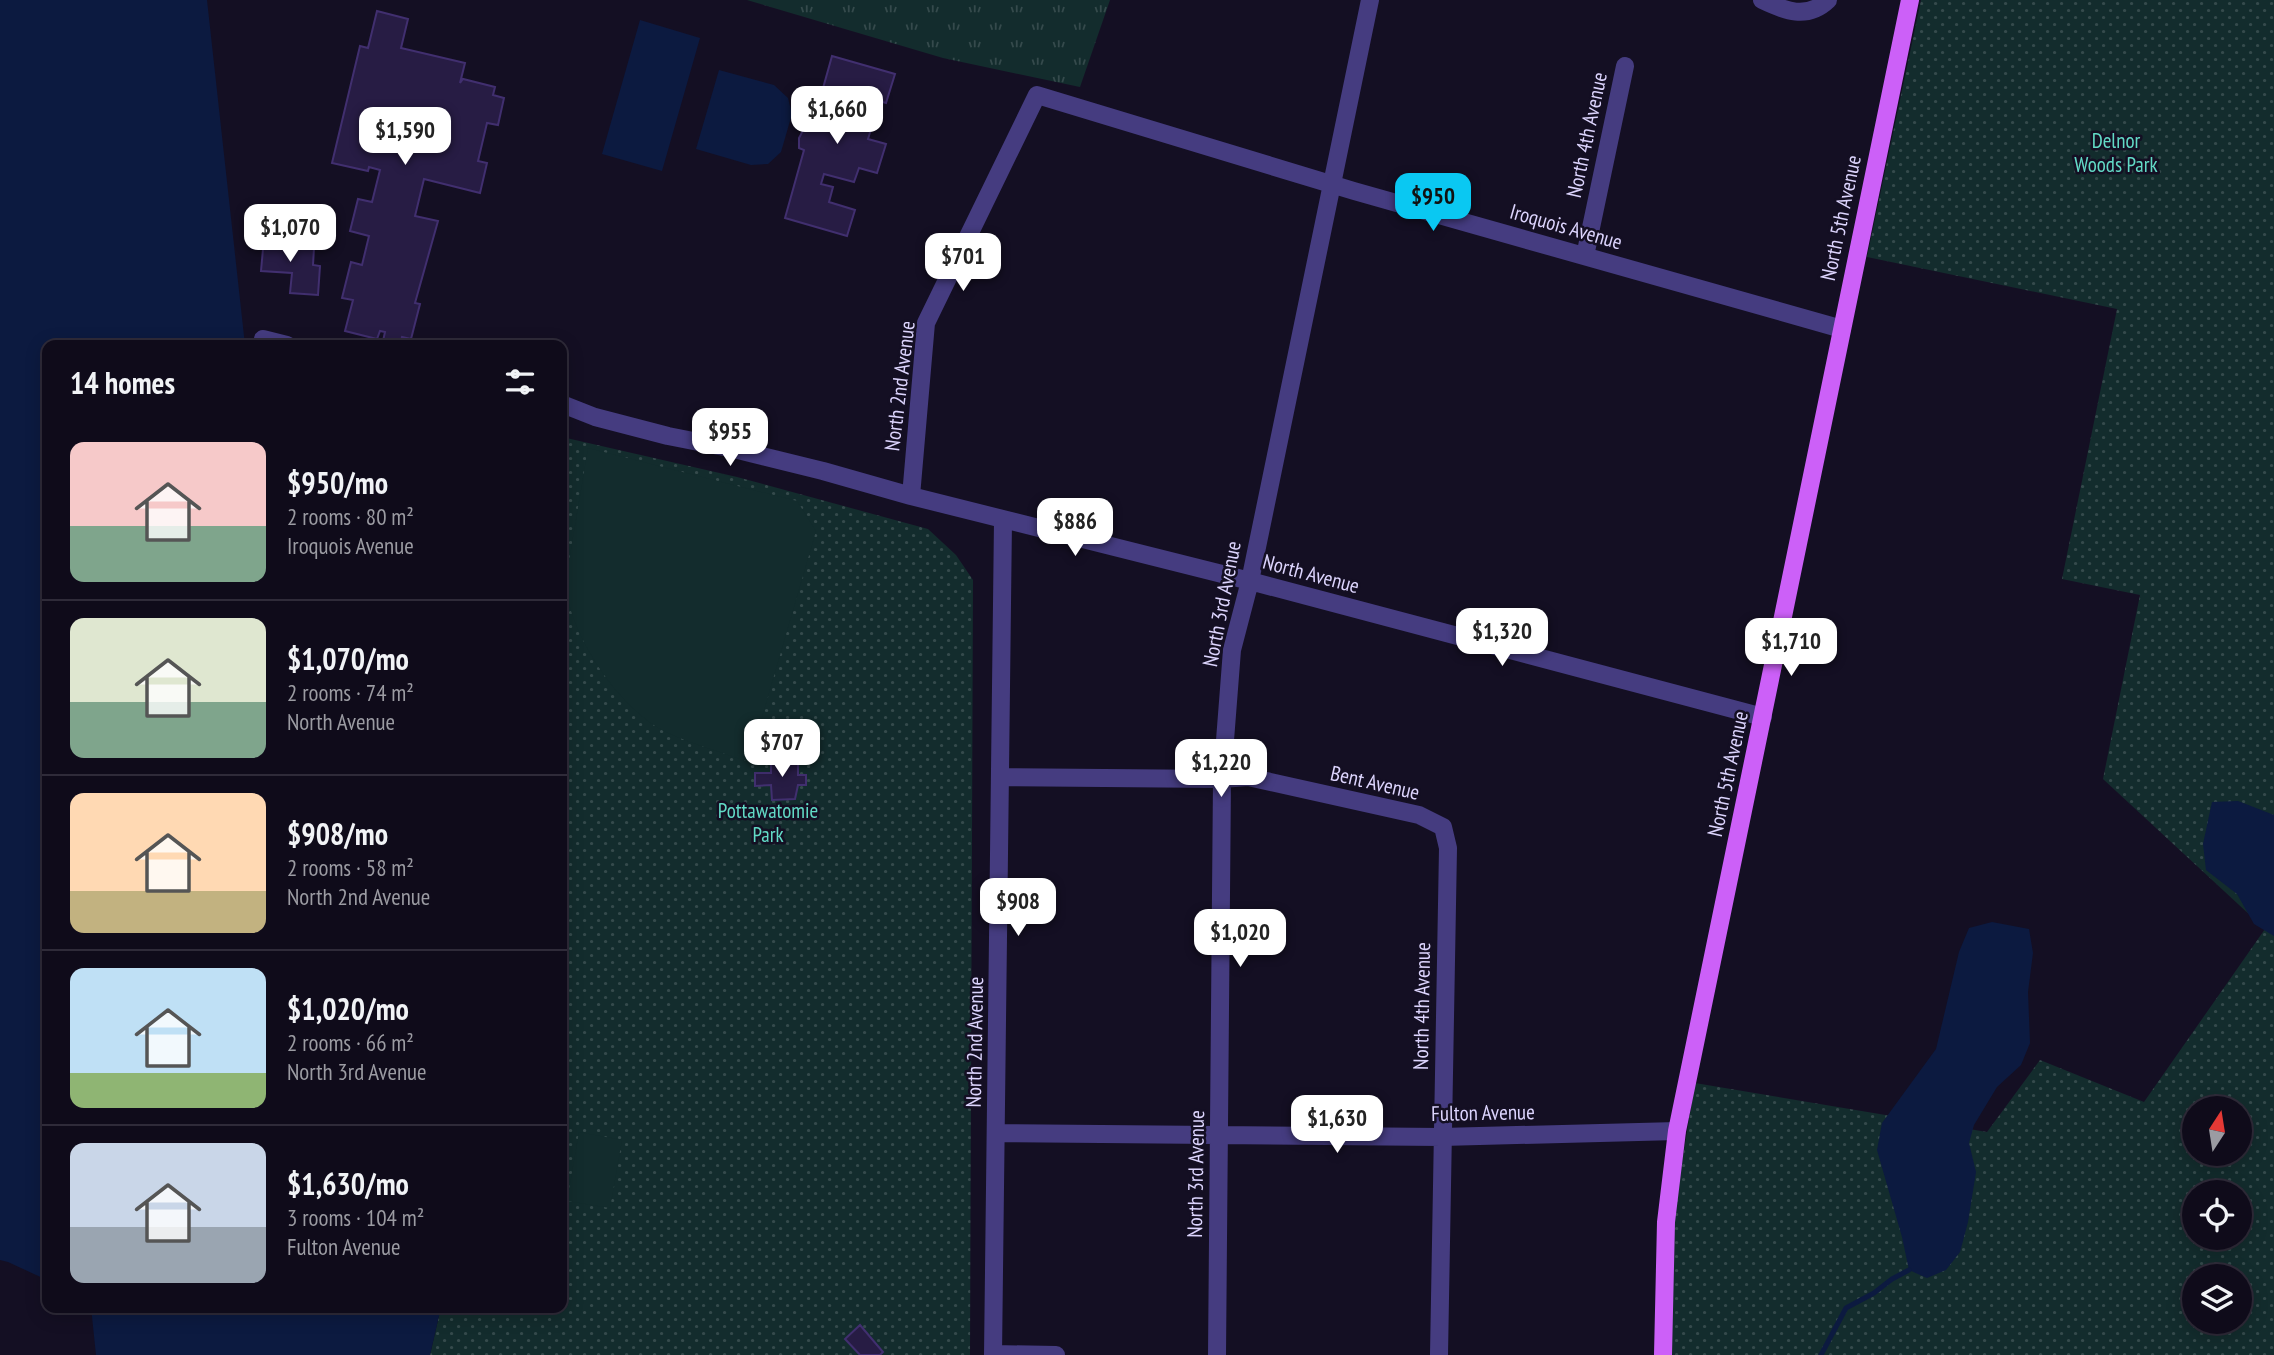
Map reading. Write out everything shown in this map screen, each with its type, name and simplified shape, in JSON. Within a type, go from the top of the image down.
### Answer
[{"type":"main road","name":"North 5th Avenue","points":[[1663,1355],[1666,1222],[1677,1131],[1910,0]]},
{"type":"street","name":"North 3rd Avenue","points":[[1217,1355],[1223,779],[1232,650],[1250,581],[1370,0]]},
{"type":"street","points":[[1762,0],[1798,13],[1814,10],[1828,0]]},
{"type":"street","name":"North 4th Avenue","points":[[1585,256],[1625,66]]},
{"type":"street","name":"Iroquois Avenue","points":[[1037,95],[1333,184],[1842,329]]},
{"type":"street","name":"North 2nd Avenue","points":[[911,496],[926,323],[1037,95]]},
{"type":"street","name":"North Avenue","points":[[567,406],[595,417],[667,436],[788,462],[1763,717]]},
{"type":"street","name":"North 2nd Avenue","points":[[993,1355],[1003,520]]},
{"type":"street","name":"Bent Avenue","points":[[1002,777],[1248,777],[1419,815],[1443,827]]},
{"type":"street","name":"North 4th Avenue","points":[[1439,1355],[1448,848],[1443,827]]},
{"type":"street","name":"Fulton Avenue","points":[[996,1133],[1442,1137],[1677,1131]]},
{"type":"street","points":[[993,1355],[1056,1355]]},
{"type":"green space","points":[[747,0],[1110,0],[1080,87],[943,58]]},
{"type":"green space","name":"Delnor Woods Park","points":[[1921,0],[2274,0],[2274,1355],[1671,1355],[1672,1223],[1695,1083],[1987,1132],[2040,1060],[2144,1102],[2265,929],[2103,779],[2140,595],[2062,579],[2117,309],[1867,257]]},
{"type":"green space","name":"Pottawatomie Park","points":[[567,438],[737,477],[928,529],[956,555],[973,580],[970,1355],[430,1355],[440,1313],[567,1313]]},
{"type":"green space","points":[[588,448],[797,501],[816,531],[749,762],[662,730],[628,704],[599,667],[577,626],[567,595],[567,573]]},
{"type":"green space","points":[[579,1132],[622,1140],[610,1208],[567,1201]]},
{"type":"water","points":[[0,0],[207,0],[244,340],[42,340],[42,1278],[0,1260]]},
{"type":"water","points":[[640,20],[700,38],[662,171],[602,154]]},
{"type":"water","points":[[719,70],[774,85],[788,98],[792,114],[781,152],[768,164],[751,165],[696,149]]},
{"type":"water","points":[[2238,801],[2274,815],[2274,936],[2254,924],[2237,894],[2206,870],[2203,844],[2212,802]]},
{"type":"water","points":[[1992,922],[2029,929],[2033,953],[2028,992],[2030,1043],[2021,1065],[1997,1087],[1974,1125],[1969,1143],[1976,1172],[1960,1252],[1946,1270],[1927,1278],[1909,1270],[1877,1150],[1882,1123],[1936,1049],[1959,952],[1969,928]]},
{"type":"water","points":[[92,1313],[440,1313],[430,1355],[96,1355]]},
{"type":"building","points":[[377,11],[408,19],[401,48],[465,63],[460,83],[463,79],[495,87],[493,95],[504,98],[498,125],[487,123],[478,161],[487,163],[480,193],[424,179],[415,216],[438,221],[415,303],[420,304],[411,339],[402,337],[401,340],[383,340],[385,332],[380,331],[377,339],[345,331],[353,300],[342,298],[351,262],[362,265],[369,236],[350,231],[358,199],[372,202],[380,170],[369,167],[368,171],[332,163],[360,46],[368,48]]},
{"type":"building","points":[[832,56],[895,74],[886,103],[849,92],[842,117],[872,126],[868,139],[886,144],[877,173],[859,168],[854,182],[824,174],[821,184],[833,187],[829,202],[855,210],[847,236],[785,218],[804,150],[799,148],[799,138],[807,123],[813,124]]},
{"type":"building","points":[[252,237],[277,239],[276,244],[314,248],[313,265],[320,266],[318,295],[290,293],[292,273],[261,271],[263,249],[252,248]]},
{"type":"building","points":[[771,758],[798,758],[798,775],[806,775],[806,785],[798,785],[795,799],[772,800],[771,785],[755,786],[755,773],[771,773]]},
{"type":"building","points":[[860,1325],[883,1352],[880,1355],[860,1355],[845,1339]]},
{"type":"waterway","points":[[1821,1355],[1846,1308],[1909,1270]]}]
